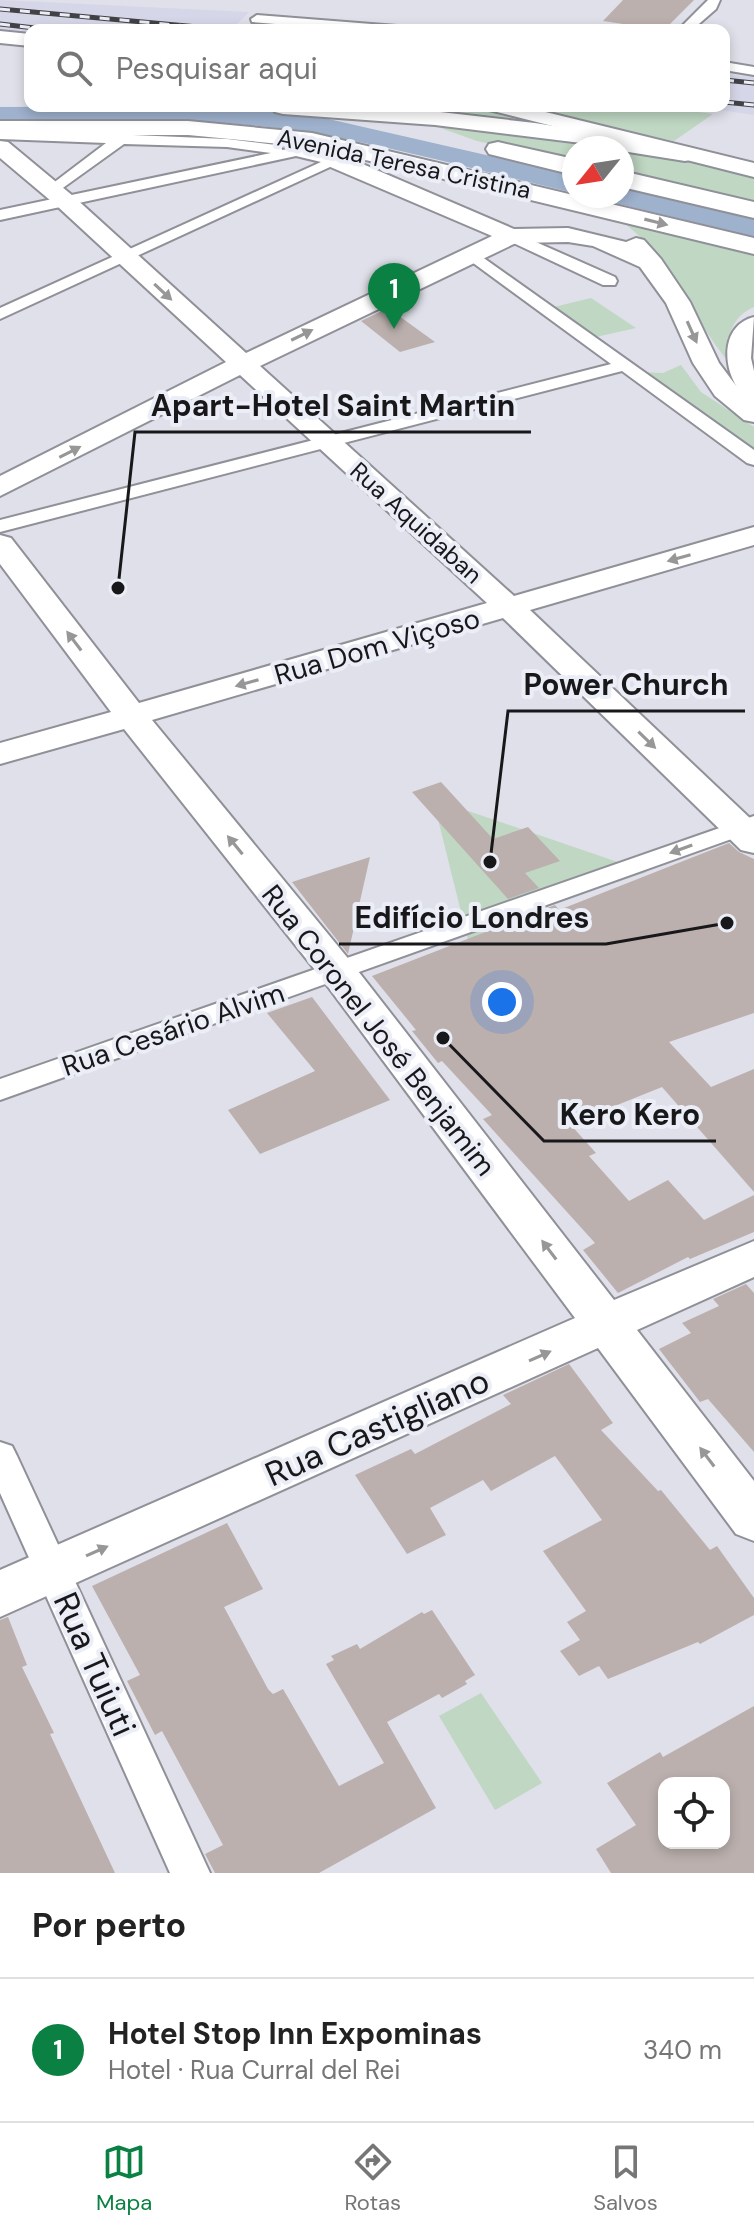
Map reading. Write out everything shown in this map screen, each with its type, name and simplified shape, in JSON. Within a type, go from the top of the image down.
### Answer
[{"type":"highway","name":"Avenida Teresa Cristina","points":[[318,112],[370,120],[562,164]]},
{"type":"highway","points":[[387,112],[472,143]]},
{"type":"highway","points":[[397,112],[567,133],[685,154]]},
{"type":"highway","name":"Avenida Teresa Cristina","points":[[0,128],[128,134],[270,134],[343,155],[465,175],[754,246]]},
{"type":"highway","points":[[634,182],[754,210]]},
{"type":"street","points":[[691,24],[712,6],[714,0]]},
{"type":"street","points":[[307,10],[283,7],[255,13],[347,24]]},
{"type":"street","points":[[0,37],[24,39]]},
{"type":"street","points":[[730,67],[754,71]]},
{"type":"street","points":[[520,112],[754,170]]},
{"type":"street","points":[[0,135],[128,134],[343,155],[609,281]]},
{"type":"street","points":[[59,196],[128,134]]},
{"type":"street","name":"Rua Aquidaban","points":[[0,147],[59,196],[749,831]]},
{"type":"street","points":[[0,215],[59,196],[296,152]]},
{"type":"street","points":[[0,314],[343,155]]},
{"type":"street","points":[[465,175],[601,220],[620,231],[653,264],[678,302],[706,363],[724,390],[754,414]]},
{"type":"street","points":[[0,487],[241,365],[511,236],[535,233],[579,235],[604,240],[653,264]]},
{"type":"street","points":[[471,254],[754,459]]},
{"type":"street","points":[[754,325],[743,337],[738,352],[740,375],[754,392]]},
{"type":"street","points":[[0,526],[622,366]]},
{"type":"street","name":"Rua Dom Viçoso","points":[[0,754],[754,536]]},
{"type":"street","name":"Rua Coronel José Benjamim","points":[[0,544],[131,716],[337,971],[754,1519]]},
{"type":"street","name":"Rua Cesário Alvim","points":[[0,1090],[749,831]]},
{"type":"street","name":"Rua Castigliano","points":[[0,1594],[754,1258]]},
{"type":"street","name":"Rua Tuiuti","points":[[0,1456],[190,1873]]},
{"type":"shaded area","points":[[0,0],[249,12],[237,24],[24,24],[24,34],[0,32]]},
{"type":"shaded area","points":[[730,75],[754,77],[754,115],[730,111]]},
{"type":"green space","points":[[435,112],[496,112],[556,126]]},
{"type":"green space","points":[[540,112],[713,114],[674,141]]},
{"type":"green space","points":[[421,121],[562,139],[562,159],[477,141]]},
{"type":"green space","points":[[634,149],[682,156],[754,176],[754,202],[634,175]]},
{"type":"green space","points":[[618,219],[754,251],[754,307],[740,316],[732,328],[726,359],[665,266],[636,233]]},
{"type":"green space","points":[[591,298],[636,328],[596,337],[554,307]]},
{"type":"green space","points":[[681,365],[701,392],[754,427],[754,455],[638,372],[663,373]]},
{"type":"green space","points":[[433,799],[647,872],[554,903],[468,940]]},
{"type":"green space","points":[[481,1693],[542,1783],[495,1810],[439,1716]]},
{"type":"building","points":[[623,0],[694,0],[670,24],[603,21]]},
{"type":"building","points":[[388,308],[435,342],[400,352],[361,321]]},
{"type":"building","points":[[441,782],[493,839],[528,827],[560,861],[525,873],[539,888],[508,899],[412,792]]},
{"type":"building","points":[[729,843],[754,859],[754,1013],[669,1042],[711,1087],[754,1069],[754,1192],[662,1087],[570,1124],[596,1153],[589,1156],[629,1201],[668,1180],[704,1220],[754,1195],[754,1232],[690,1259],[688,1257],[618,1293],[583,1250],[595,1243],[483,1119],[492,1115],[442,1061],[438,1063],[412,1031],[416,1030],[372,976],[555,905],[559,910]]},
{"type":"building","points":[[370,857],[348,954],[292,882]]},
{"type":"building","points":[[312,997],[390,1100],[260,1154],[228,1110],[315,1071],[267,1013]]},
{"type":"building","points":[[746,1284],[754,1293],[754,1452],[708,1399],[700,1402],[659,1349],[691,1333],[682,1323],[719,1306],[713,1299]]},
{"type":"building","points":[[569,1364],[613,1423],[601,1430],[658,1491],[661,1490],[710,1550],[717,1546],[754,1598],[754,1615],[700,1644],[698,1642],[608,1679],[599,1666],[579,1676],[560,1651],[580,1640],[567,1622],[586,1611],[543,1551],[602,1520],[555,1456],[491,1491],[483,1480],[430,1508],[446,1535],[407,1554],[355,1475],[411,1449],[415,1454],[511,1404],[503,1395]]},
{"type":"building","points":[[227,1523],[263,1589],[224,1607],[268,1689],[273,1694],[283,1689],[339,1786],[384,1763],[326,1664],[334,1660],[331,1656],[357,1644],[360,1649],[422,1612],[432,1610],[475,1675],[465,1681],[467,1684],[442,1698],[439,1694],[387,1722],[436,1808],[319,1873],[215,1873],[205,1854],[223,1845],[162,1731],[155,1735],[127,1681],[140,1675],[92,1586]]},
{"type":"building","points":[[8,1617],[27,1665],[22,1667],[54,1733],[50,1734],[115,1873],[0,1873],[0,1620]]},
{"type":"building","points":[[754,1706],[754,1873],[611,1873],[596,1849],[636,1825],[607,1783],[660,1752],[663,1757]]},
{"type":"waterway","points":[[0,116],[173,114],[237,116],[311,124],[562,181]]},
{"type":"waterway","points":[[634,198],[754,227]]},
{"type":"railway","points":[[0,9],[165,24]]},
{"type":"railway","points":[[0,24],[24,27]]},
{"type":"railway","points":[[730,81],[754,83]]},
{"type":"railway","points":[[730,103],[754,105]]},
{"type":"place","name":"Hotel Stop Inn Expominas","points":[[394,329]]},
{"type":"place","name":"Apart-Hotel Saint Martin","points":[[118,588]]},
{"type":"place","name":"Power Church","points":[[490,862]]},
{"type":"place","name":"Edifício Londres","points":[[727,923]]},
{"type":"place","name":"Kero Kero","points":[[443,1038]]}]
